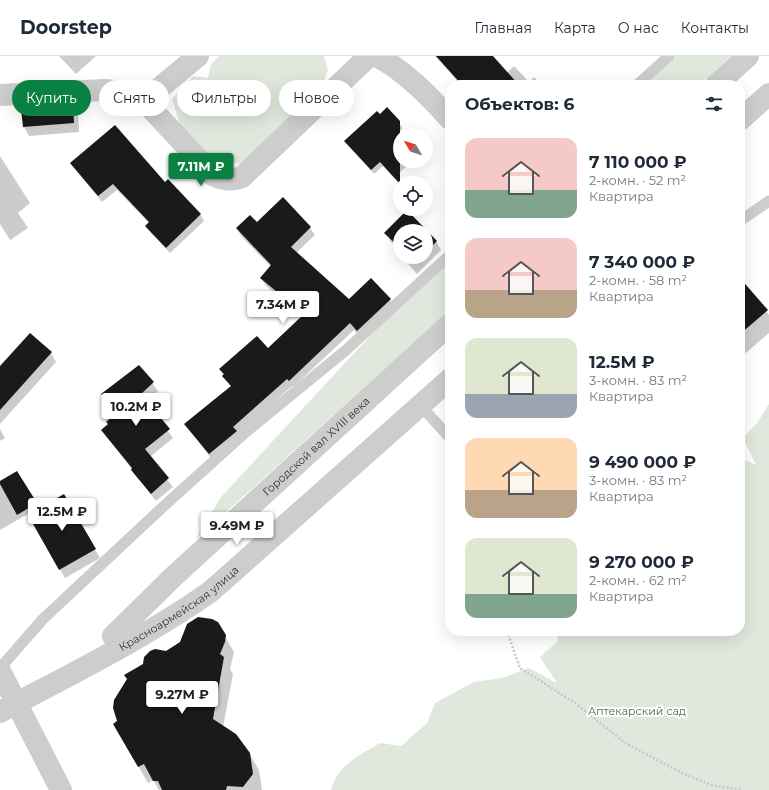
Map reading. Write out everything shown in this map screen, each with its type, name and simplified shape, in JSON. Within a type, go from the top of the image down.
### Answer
[{"type":"street","points":[[169,80],[198,56]]},
{"type":"street","points":[[158,116],[210,172],[223,180],[234,180],[242,177],[369,56]]},
{"type":"street","points":[[377,56],[405,74],[422,88],[445,113]]},
{"type":"street","points":[[722,80],[748,56]]},
{"type":"street","points":[[0,95],[99,90]]},
{"type":"street","points":[[745,116],[769,94]]},
{"type":"street","name":"Городской вал XVIII века","points":[[114,636],[173,577],[445,329]]},
{"type":"street","name":"Красноармейская улица","points":[[8,708],[134,642],[171,620],[210,592],[445,382]]},
{"type":"street","points":[[0,671],[8,708],[61,790]]},
{"type":"lane","points":[[643,80],[669,56]]},
{"type":"lane","points":[[745,218],[769,201]]},
{"type":"lane","points":[[0,668],[49,614],[159,510],[246,432],[345,352],[445,259]]},
{"type":"lane","points":[[420,405],[445,432]]},
{"type":"path","points":[[509,636],[520,668],[575,703],[625,743],[680,772],[712,785],[741,790]]},
{"type":"green space","points":[[219,56],[324,56],[328,70],[324,80],[279,80],[279,116],[294,116],[242,165],[226,159],[216,166],[181,128],[177,116],[271,116],[271,80],[189,80],[193,76],[208,78],[211,64]]},
{"type":"green space","points":[[675,56],[731,56],[705,80],[649,80]]},
{"type":"green space","points":[[177,94],[177,115],[172,99]]},
{"type":"green space","points":[[445,264],[445,315],[195,540],[221,497],[394,310]]},
{"type":"green space","name":"Аптекарский сад","points":[[769,404],[769,790],[331,790],[338,774],[350,762],[380,743],[401,746],[427,723],[435,703],[474,682],[502,678],[529,668],[557,683],[540,657],[558,641],[558,636],[745,636],[745,460],[756,465],[745,442],[745,436],[757,423]]},
{"type":"building","points":[[436,56],[493,56],[515,80],[458,80]]},
{"type":"building","points":[[387,107],[400,121],[400,128],[393,128],[393,168],[400,168],[400,176],[393,176],[380,162],[371,170],[344,141],[377,111],[380,114]]},
{"type":"building","points":[[22,116],[74,116],[74,123],[23,127]]},
{"type":"building","points":[[115,125],[165,182],[168,179],[201,214],[166,248],[145,226],[149,222],[113,184],[98,196],[70,163]]},
{"type":"building","points":[[283,197],[311,227],[291,247],[349,299],[371,278],[391,299],[357,331],[350,323],[289,381],[287,379],[233,427],[237,431],[209,454],[184,424],[231,386],[222,376],[224,374],[219,369],[257,336],[268,348],[304,314],[260,278],[271,265],[236,228],[250,215],[257,222]]},
{"type":"building","points":[[401,216],[413,216],[421,224],[393,224]]},
{"type":"building","points":[[393,224],[393,241],[384,233]]},
{"type":"building","points":[[433,237],[437,241],[433,245]]},
{"type":"building","points":[[745,284],[768,310],[745,330]]},
{"type":"building","points":[[30,333],[52,352],[0,410],[0,366]]},
{"type":"building","points":[[139,365],[154,382],[141,394],[170,429],[145,449],[169,478],[151,494],[101,430],[108,424],[106,422],[116,413],[101,394]]},
{"type":"building","points":[[17,471],[37,503],[17,515],[0,484],[0,481]]},
{"type":"building","points":[[64,494],[96,549],[59,570],[28,515]]},
{"type":"building","points":[[198,617],[212,619],[218,622],[226,635],[220,654],[224,657],[213,719],[236,734],[250,753],[253,774],[243,787],[227,786],[226,790],[162,790],[158,781],[153,781],[144,764],[138,767],[113,724],[117,721],[113,708],[114,700],[127,679],[124,675],[143,664],[144,657],[150,651],[155,649],[166,651],[180,642],[187,624]]}]
